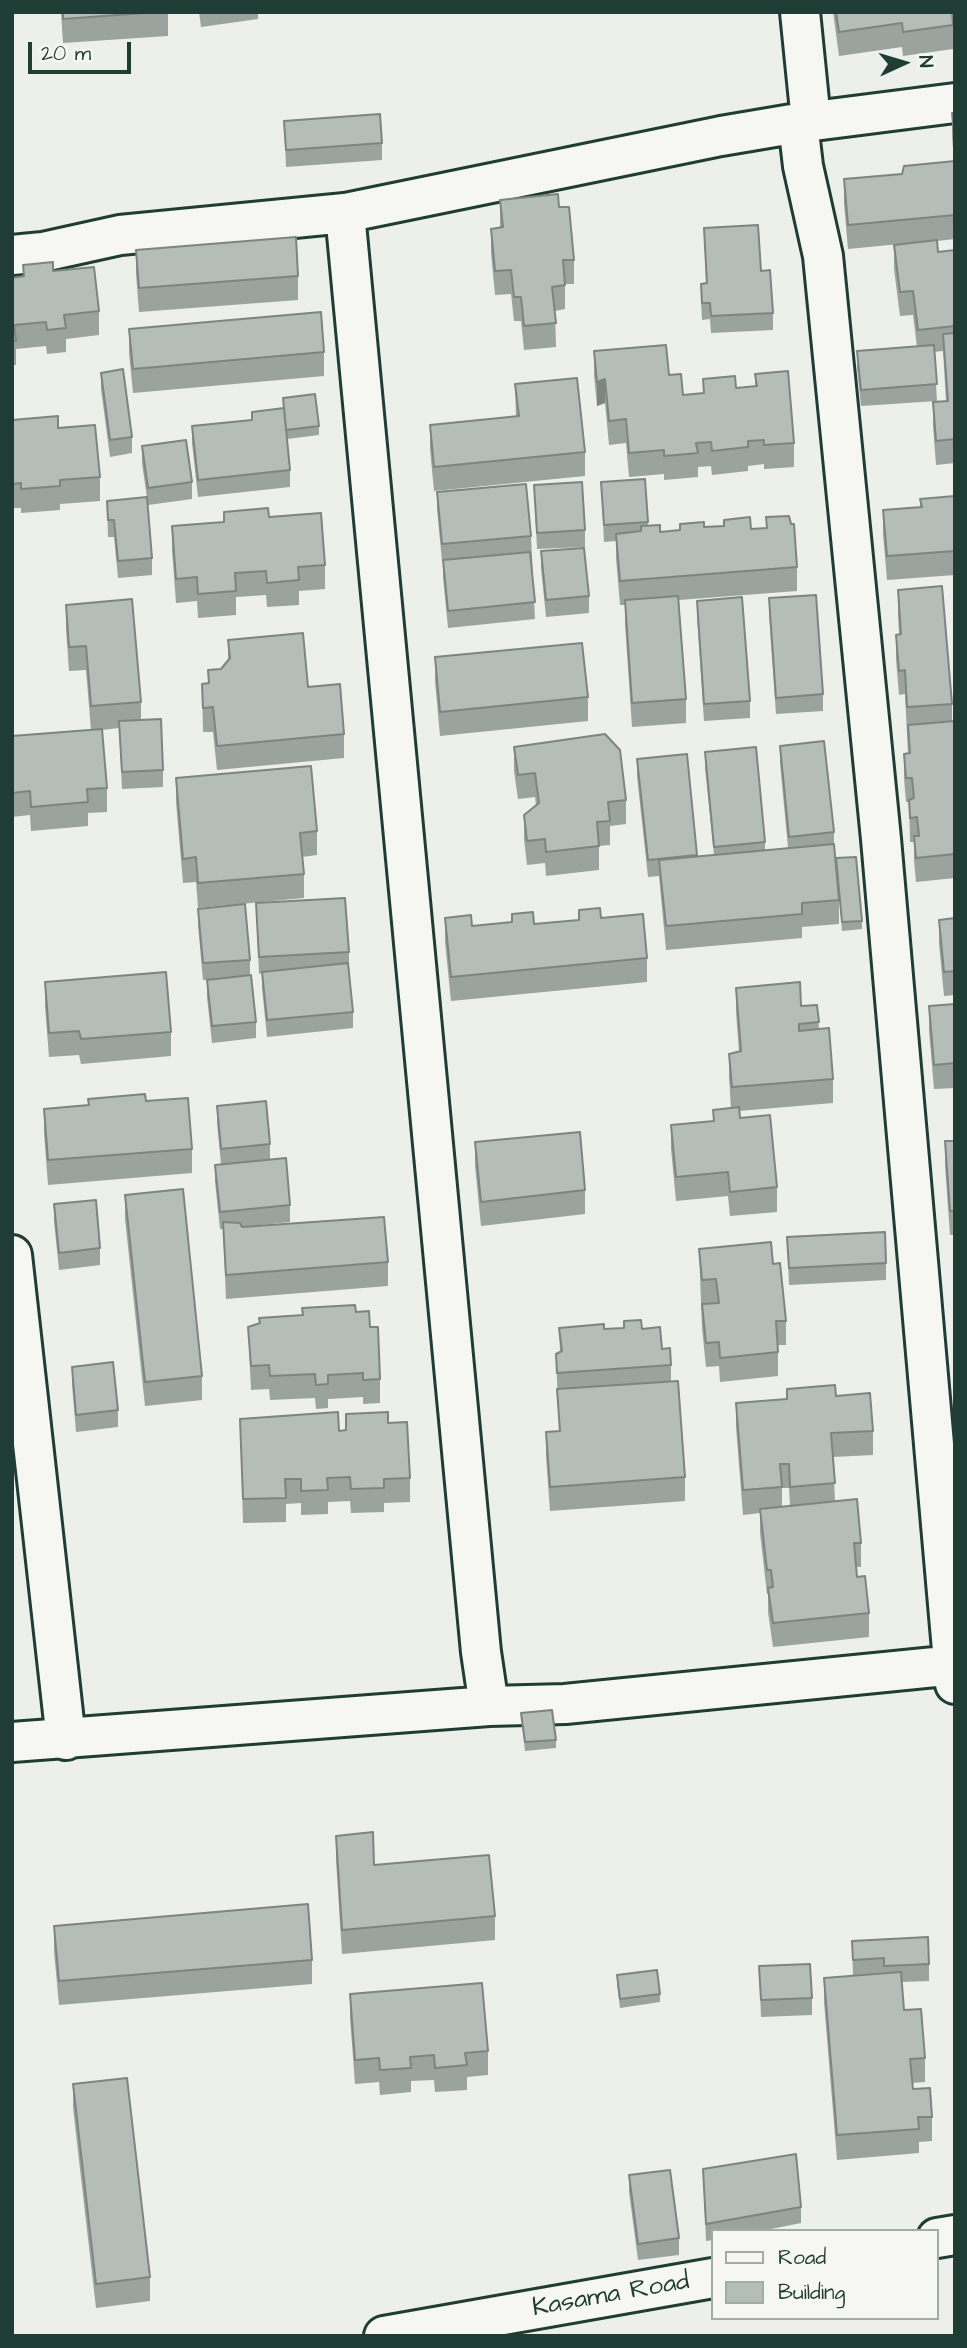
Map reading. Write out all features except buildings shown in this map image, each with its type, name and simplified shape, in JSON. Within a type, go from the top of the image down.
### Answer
[{"type":"street","points":[[12,1742],[489,1706],[565,1704],[954,1671],[881,839],[822,256],[803,166],[805,122],[800,12]]},
{"type":"street","points":[[12,255],[43,252],[120,235],[345,213],[721,136],[805,122],[955,103]]},
{"type":"street","points":[[345,213],[481,1651],[489,1706]]},
{"type":"street","points":[[12,1255],[66,1740]]},
{"type":"street","name":"Kasama Road","points":[[384,2336],[712,2278]]}]
